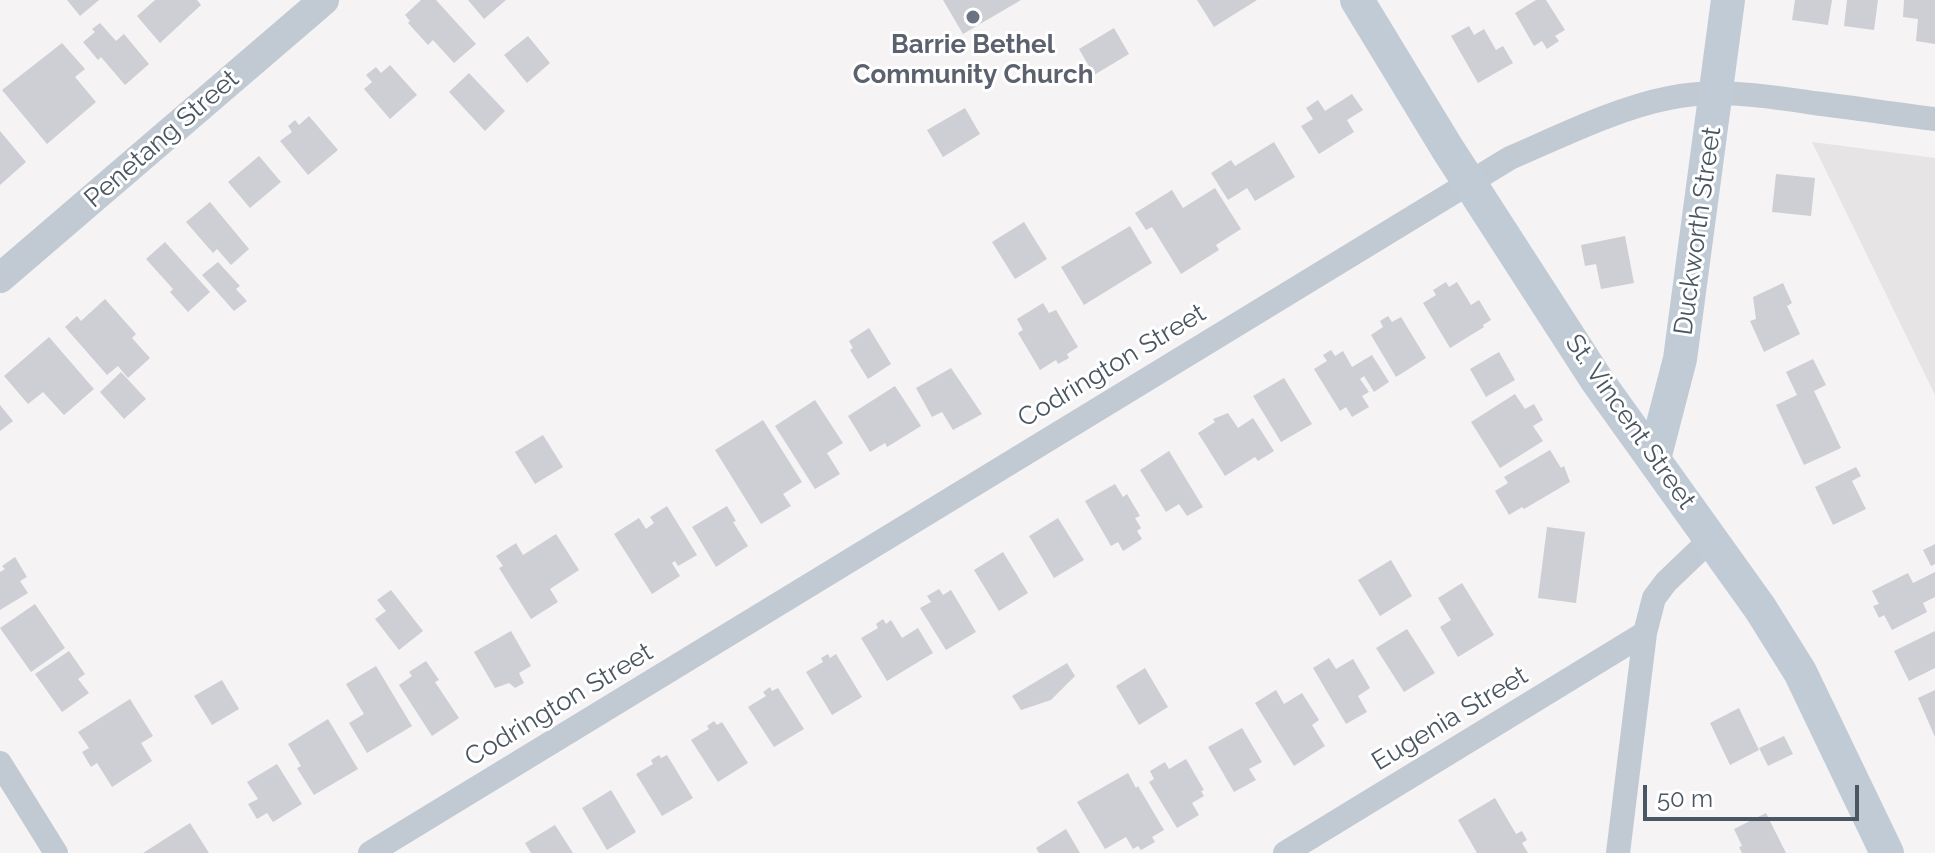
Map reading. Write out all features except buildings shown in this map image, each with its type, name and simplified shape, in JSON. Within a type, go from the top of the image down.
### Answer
[{"type":"main road","name":"St. Vincent Street","points":[[1357,0],[1596,379],[1760,608],[1800,672],[1887,853]]},
{"type":"main road","name":"Duckworth Street","points":[[1654,459],[1680,359],[1728,0]]},
{"type":"street","name":"Penetang Street","points":[[0,278],[324,0]]},
{"type":"street","name":"Codrington Street","points":[[370,853],[1510,158],[1582,127],[1669,98],[1717,92],[1935,119]]},
{"type":"street","points":[[1618,853],[1645,633],[1654,598],[1666,582],[1711,539]]},
{"type":"street","name":"Eugenia Street","points":[[1285,853],[1645,633]]},
{"type":"street","points":[[0,763],[56,853]]},
{"type":"shaded area","points":[[1812,142],[1935,158],[1935,395]]},
{"type":"place","name":"Barrie Bethel Community Church","points":[[973,17]]}]
